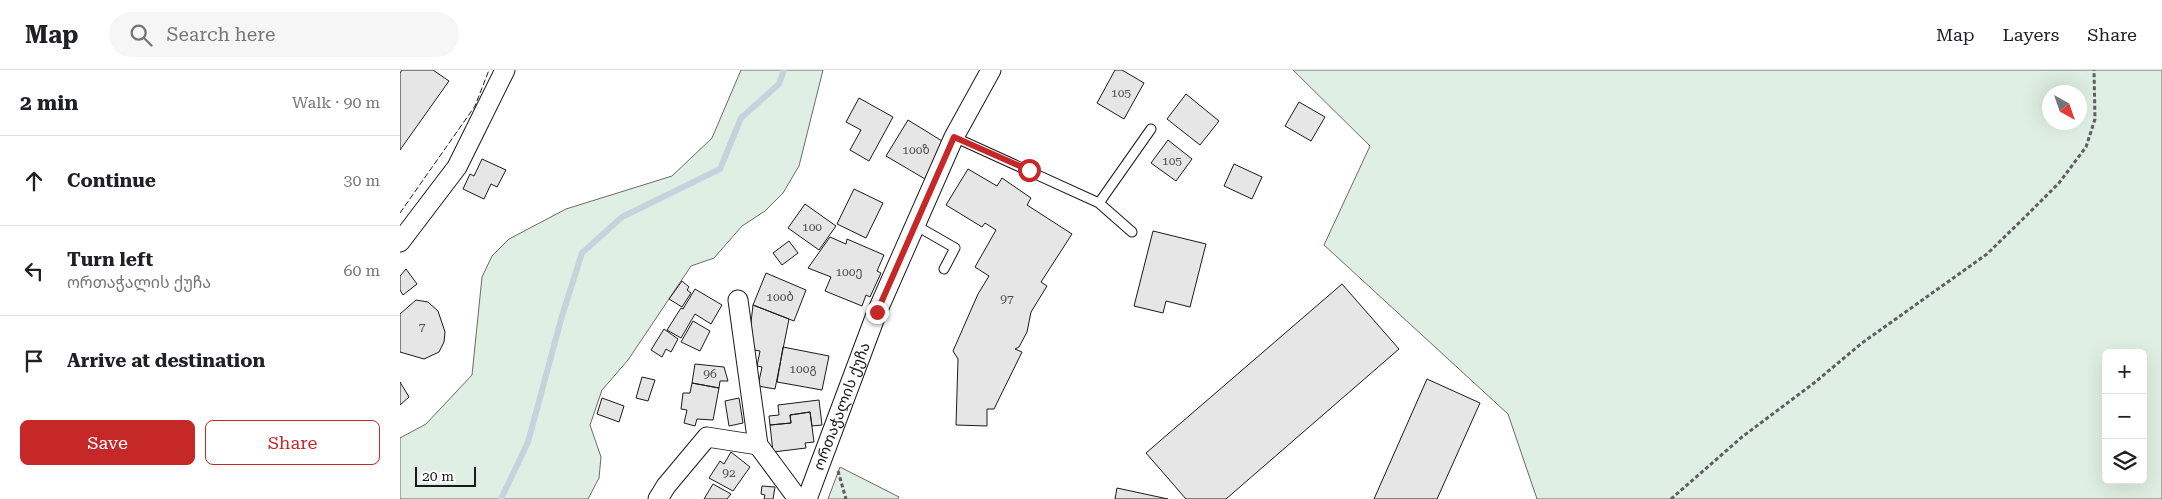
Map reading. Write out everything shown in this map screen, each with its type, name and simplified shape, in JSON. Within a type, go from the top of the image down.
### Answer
[{"type":"street","points":[[400,242],[457,167],[505,70]]},
{"type":"street","name":"ორთაჭალის ქუჩა","points":[[807,499],[877,312],[954,137],[991,70]]},
{"type":"street","points":[[738,300],[758,445],[798,499]]},
{"type":"street","points":[[658,499],[666,486],[707,437],[758,445]]},
{"type":"lane","points":[[1099,203],[1151,129]]},
{"type":"lane","points":[[954,137],[1099,203],[1132,232]]},
{"type":"lane","points":[[916,226],[954,248],[944,269]]},
{"type":"path","points":[[1671,499],[1742,437],[1814,384],[1862,343],[1987,254],[2026,217],[2058,183],[2086,148],[2095,118],[2094,70]]},
{"type":"path","points":[[837,468],[846,499]]},
{"type":"green space","points":[[741,70],[823,70],[799,166],[783,193],[765,211],[742,226],[714,258],[691,266],[628,360],[602,390],[590,425],[601,457],[599,478],[588,499],[400,499],[400,438],[426,424],[472,375],[482,277],[492,256],[509,239],[566,209],[672,176],[712,138]]},
{"type":"green space","points":[[1293,70],[2162,70],[2162,499],[1537,499],[1508,414],[1324,245],[1370,146]]},
{"type":"green space","points":[[840,467],[899,497],[898,499],[828,499]]},
{"type":"building","points":[[402,70],[433,70],[449,81],[400,150],[400,73]]},
{"type":"building","points":[[1115,70],[1122,70],[1144,83],[1124,119],[1097,103]]},
{"type":"building","points":[[1186,94],[1219,121],[1200,145],[1167,119]]},
{"type":"building","points":[[859,98],[893,117],[869,161],[850,150],[861,130],[846,122]]},
{"type":"building","points":[[1299,102],[1325,117],[1311,141],[1285,126]]},
{"type":"building","points":[[908,120],[947,144],[925,179],[886,156]]},
{"type":"building","points":[[1168,140],[1192,159],[1176,181],[1151,163]]},
{"type":"building","points":[[482,159],[506,170],[497,187],[491,184],[484,199],[463,189],[470,174],[474,176]]},
{"type":"building","points":[[1234,164],[1262,177],[1252,199],[1224,186]]},
{"type":"building","points":[[968,169],[997,186],[1002,178],[1031,198],[1027,205],[1072,234],[1041,282],[1047,286],[1031,312],[1027,332],[1019,347],[1015,349],[1022,352],[994,409],[987,409],[987,426],[956,425],[958,359],[953,351],[978,294],[989,276],[975,267],[996,230],[985,223],[982,227],[946,205]]},
{"type":"building","points":[[854,189],[883,203],[866,238],[837,224]]},
{"type":"building","points":[[805,204],[836,226],[819,250],[788,228]]},
{"type":"building","points":[[1153,231],[1206,244],[1190,307],[1166,301],[1163,313],[1134,306]]},
{"type":"building","points":[[830,237],[846,244],[847,239],[884,255],[877,271],[881,273],[870,297],[866,295],[862,306],[825,291],[831,277],[808,268]]},
{"type":"building","points":[[789,241],[798,253],[782,265],[773,253]]},
{"type":"building","points":[[406,269],[417,284],[403,295],[400,290],[400,276]]},
{"type":"building","points":[[766,273],[806,290],[794,321],[753,305]]},
{"type":"building","points":[[682,281],[689,287],[687,290],[691,293],[682,307],[669,299]]},
{"type":"building","points":[[1342,284],[1399,349],[1226,499],[1186,499],[1146,453]]},
{"type":"building","points":[[695,289],[722,305],[711,324],[695,314],[681,338],[667,330]]},
{"type":"building","points":[[416,300],[428,302],[438,311],[445,332],[444,342],[439,352],[424,359],[400,352],[400,314]]},
{"type":"building","points":[[753,305],[789,319],[775,389],[758,386],[762,367],[757,366],[760,351],[748,349]]},
{"type":"building","points":[[693,321],[710,331],[700,351],[681,342]]},
{"type":"building","points":[[664,329],[678,339],[671,352],[666,349],[662,357],[651,350]]},
{"type":"building","points":[[783,347],[829,356],[822,390],[777,382]]},
{"type":"building","points":[[695,364],[724,367],[728,381],[720,381],[719,388],[692,383]]},
{"type":"building","points":[[642,377],[655,380],[648,401],[636,398]]},
{"type":"building","points":[[1427,379],[1480,403],[1437,499],[1374,499]]},
{"type":"building","points":[[400,382],[409,397],[400,405]]},
{"type":"building","points":[[692,383],[719,388],[713,420],[697,419],[695,426],[684,423],[687,410],[681,409],[683,393],[690,393]]},
{"type":"building","points":[[602,398],[624,406],[619,422],[597,414]]},
{"type":"building","points":[[739,398],[743,423],[729,426],[725,401]]},
{"type":"building","points":[[819,400],[822,425],[812,426],[810,412],[790,415],[791,423],[770,425],[769,416],[779,415],[778,405]]},
{"type":"building","points":[[810,412],[814,442],[805,443],[806,448],[773,452],[770,425],[791,423],[790,415]]},
{"type":"building","points":[[731,452],[750,467],[733,491],[709,478],[720,461],[724,464]]},
{"type":"building","points":[[713,484],[731,494],[727,499],[704,499]]},
{"type":"building","points":[[762,486],[775,487],[773,499],[764,499],[765,495],[761,494]]},
{"type":"building","points":[[1117,488],[1168,499],[1115,499]]},
{"type":"waterway","points":[[501,499],[528,442],[562,316],[582,253],[622,217],[720,169],[741,118],[779,84],[784,70]]},
{"type":"fence","points":[[400,213],[475,106],[489,70]]},
{"type":"route","points":[[877,312],[954,137],[1029,170]]}]
